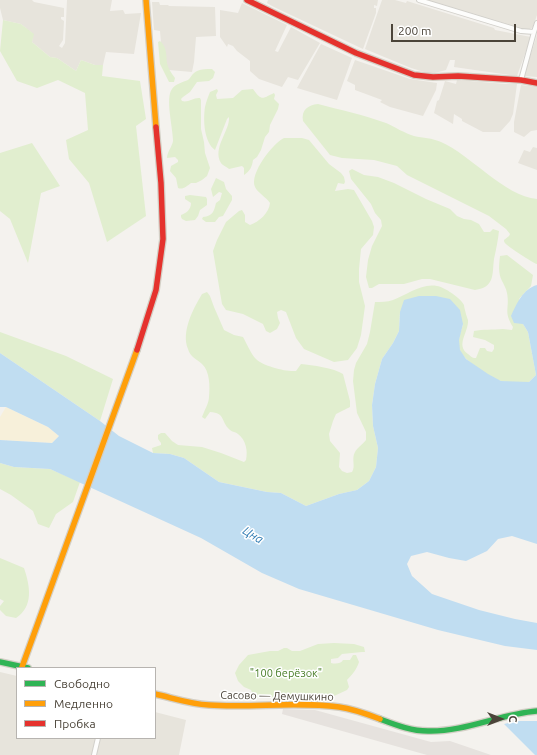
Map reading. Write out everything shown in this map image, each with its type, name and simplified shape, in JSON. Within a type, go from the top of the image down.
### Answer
[{"type":"street","points":[[0,662],[25,667],[143,333],[160,272],[163,239],[162,183],[146,0]]},
{"type":"street","points":[[247,0],[356,54],[414,76],[458,76],[521,80],[537,83]]},
{"type":"street","points":[[419,0],[521,31],[534,32]]},
{"type":"street","points":[[521,80],[537,23]]},
{"type":"street","name":"Сасово — Демушкино","points":[[156,694],[190,703],[207,705],[297,705],[341,707],[366,714],[402,728],[426,731],[470,726],[511,714],[537,711]]},
{"type":"street","points":[[94,755],[98,739]]},
{"type":"shaded area","points":[[0,0],[32,0],[34,2],[64,8],[64,17],[61,17],[64,21],[63,40],[59,46],[62,48],[65,43],[67,0],[112,0],[110,11],[123,10],[125,14],[141,13],[134,54],[106,52],[103,65],[95,65],[81,60],[76,71],[57,58],[50,57],[32,42],[33,34],[21,24],[3,20]]},
{"type":"shaded area","points":[[268,0],[378,0],[377,6],[374,5],[374,8],[376,8],[376,13],[363,49],[274,7],[267,3]]},
{"type":"shaded area","points":[[382,0],[395,0],[406,3],[407,1],[494,28],[495,30],[531,37],[517,76],[454,67],[455,60],[450,60],[446,70],[431,74],[411,68],[365,49]]},
{"type":"shaded area","points":[[426,0],[537,0],[537,15],[533,27],[530,29],[522,29]]},
{"type":"shaded area","points":[[152,2],[159,2],[160,5],[169,6],[215,7],[216,36],[196,37],[192,72],[169,70],[163,66],[160,31],[154,30]]},
{"type":"shaded area","points":[[242,3],[287,25],[275,51],[278,52],[291,27],[320,43],[298,80],[288,77],[282,87],[259,79],[250,71],[250,61],[233,46],[228,44],[227,47],[220,37],[220,10],[238,13]]},
{"type":"shaded area","points":[[537,34],[537,77],[524,76],[536,38]]},
{"type":"shaded area","points":[[321,44],[352,58],[337,100],[297,88]]},
{"type":"shaded area","points":[[355,60],[410,79],[437,83],[436,90],[423,116],[390,107],[380,102],[382,100],[355,90],[355,85],[347,81]]},
{"type":"shaded area","points":[[457,80],[517,84],[513,114],[510,121],[500,132],[483,132],[462,121],[462,119],[454,114],[453,124],[434,113],[445,81],[456,84]]},
{"type":"shaded area","points":[[521,85],[537,87],[537,130],[531,131],[524,137],[514,132],[514,122]]},
{"type":"shaded area","points":[[533,147],[537,148],[537,170],[518,163],[524,150],[530,152]]},
{"type":"shaded area","points":[[0,672],[16,676],[16,739],[156,739],[156,712],[186,720],[179,755],[0,755]]},
{"type":"shaded area","points":[[283,709],[315,710],[431,742],[450,741],[491,755],[427,755],[282,714]]},
{"type":"green space","points":[[3,20],[21,24],[34,34],[32,42],[50,57],[57,58],[76,71],[81,60],[95,65],[103,65],[102,76],[140,81],[146,119],[136,126],[146,216],[107,242],[89,183],[69,159],[66,140],[88,130],[85,93],[58,80],[37,88],[17,81],[0,51]]},
{"type":"green space","points":[[160,41],[165,48],[167,65],[175,78],[174,82],[169,82],[160,64],[158,42]]},
{"type":"green space","points":[[212,69],[215,72],[213,78],[209,81],[197,82],[190,92],[181,99],[182,101],[189,101],[200,98],[201,100],[201,129],[205,153],[210,168],[207,176],[202,180],[196,183],[191,183],[183,188],[178,188],[176,178],[170,171],[171,166],[178,162],[178,160],[175,157],[167,158],[173,141],[169,106],[170,93],[175,86],[188,80],[196,72]]},
{"type":"green space","points":[[217,89],[217,99],[233,98],[242,90],[253,89],[263,98],[274,93],[274,99],[279,104],[261,150],[257,157],[253,160],[249,170],[244,175],[244,168],[242,166],[229,169],[222,164],[219,157],[220,146],[229,122],[229,117],[215,150],[211,146],[206,136],[204,118],[206,101],[210,92]]},
{"type":"green space","points":[[318,104],[386,123],[410,135],[441,142],[464,156],[512,191],[537,199],[537,264],[504,242],[510,234],[489,216],[407,175],[397,166],[374,160],[342,158],[330,155],[303,121],[304,111],[308,107]]},
{"type":"green space","points":[[284,138],[302,138],[309,140],[329,164],[344,177],[344,184],[338,183],[335,191],[348,189],[354,190],[374,227],[373,235],[361,249],[359,282],[365,306],[361,335],[357,348],[348,360],[334,362],[304,349],[296,338],[286,312],[281,310],[277,312],[280,323],[277,329],[270,333],[266,331],[263,324],[243,314],[226,310],[222,304],[213,251],[217,240],[226,222],[239,211],[242,210],[245,215],[245,222],[250,225],[257,222],[266,214],[270,203],[255,187],[255,175],[268,152]]},
{"type":"green space","points":[[32,143],[60,186],[41,193],[28,263],[10,219],[0,211],[0,153]]},
{"type":"green space","points":[[352,169],[364,175],[378,177],[394,183],[450,209],[457,216],[479,224],[484,232],[490,232],[493,229],[499,231],[492,275],[489,283],[486,286],[475,290],[430,279],[422,279],[404,284],[379,284],[369,288],[366,277],[368,260],[372,246],[382,226],[381,220],[375,213],[371,204],[351,179],[349,171]]},
{"type":"green space","points":[[216,178],[224,182],[226,189],[232,196],[232,200],[223,216],[219,217],[215,222],[206,222],[202,219],[203,217],[209,216],[212,213],[216,203],[220,200],[222,193],[219,192],[213,197],[211,189]]},
{"type":"green space","points":[[190,195],[206,197],[207,205],[200,210],[195,220],[186,221],[182,219],[181,215],[190,208],[191,203],[185,199],[185,196]]},
{"type":"green space","points":[[507,255],[533,275],[531,286],[519,299],[523,324],[528,332],[536,375],[529,382],[508,382],[496,379],[472,364],[460,351],[459,341],[463,324],[400,312],[399,331],[382,359],[375,384],[372,405],[373,426],[378,448],[376,467],[369,481],[357,490],[339,494],[306,506],[281,493],[267,492],[219,482],[184,458],[170,454],[153,453],[152,448],[161,445],[158,435],[165,433],[178,445],[202,447],[244,462],[246,460],[247,453],[245,442],[241,436],[227,427],[221,416],[210,412],[205,419],[202,417],[209,399],[208,375],[205,367],[189,352],[186,342],[186,335],[189,321],[202,294],[207,292],[210,296],[224,330],[234,335],[243,337],[252,354],[259,362],[287,371],[296,371],[301,364],[329,368],[343,374],[350,401],[350,407],[336,414],[329,434],[330,441],[340,453],[339,467],[342,471],[347,473],[352,472],[354,467],[353,457],[355,452],[366,440],[366,432],[357,413],[353,381],[356,363],[367,344],[375,302],[386,302],[393,300],[425,286],[437,286],[448,291],[460,299],[464,305],[468,325],[463,347],[468,354],[476,358],[480,348],[485,348],[487,351],[492,352],[494,345],[485,340],[473,337],[474,331],[503,329],[512,330],[513,327],[507,313],[507,291],[499,272],[500,256]]},
{"type":"green space","points":[[0,332],[66,356],[113,379],[100,421],[0,353]]},
{"type":"green space","points":[[0,463],[14,467],[50,469],[80,482],[73,502],[56,514],[49,528],[38,524],[33,511],[0,489]]},
{"type":"green space","points":[[0,558],[24,568],[28,582],[29,595],[26,608],[16,618],[6,616],[0,610],[0,606],[4,601],[0,599]]},
{"type":"green space","name":"\"100 берёзок\"","points":[[318,644],[354,644],[364,647],[365,652],[342,654],[338,658],[331,659],[331,663],[334,664],[343,660],[350,660],[353,655],[356,655],[359,662],[354,672],[347,680],[349,687],[347,690],[334,696],[256,698],[251,690],[244,687],[238,681],[235,673],[239,665],[248,655],[278,651],[284,648],[292,651],[300,651]]},
{"type":"sand","points":[[6,407],[48,427],[59,436],[52,443],[0,440],[0,417]]},
{"type":"water","name":"Цна","points":[[537,285],[537,544],[512,536],[498,539],[487,551],[466,561],[427,552],[411,556],[407,564],[412,576],[432,594],[479,610],[537,623],[537,650],[505,646],[438,630],[299,589],[262,573],[201,538],[50,469],[14,467],[0,463],[0,440],[52,443],[59,436],[48,427],[6,407],[0,407],[0,353],[100,421],[119,436],[153,453],[170,454],[184,458],[219,482],[267,492],[281,493],[306,506],[339,494],[357,490],[369,481],[376,467],[378,448],[373,426],[372,405],[375,384],[382,359],[399,331],[400,312],[404,300],[419,296],[436,296],[450,299],[460,310],[463,324],[459,340],[460,350],[466,359],[501,381],[529,382],[536,375],[528,332],[523,324],[514,323],[511,316],[524,293]]},
{"type":"water","points":[[517,721],[537,721],[537,755],[535,755],[504,724]]},
{"type":"traffic: fast","points":[[0,662],[23,667]]},
{"type":"traffic: fast","points":[[380,719],[416,730],[442,731],[537,711]]},
{"type":"traffic: slow","points":[[146,0],[156,127]]},
{"type":"traffic: slow","points":[[22,667],[137,350]]},
{"type":"traffic: slow","points":[[156,694],[188,702],[209,705],[323,705],[355,710],[380,719]]},
{"type":"traffic: jam","points":[[247,0],[356,53],[414,75],[521,80],[537,83]]},
{"type":"traffic: jam","points":[[137,350],[156,290],[163,239],[161,183],[156,127]]}]
